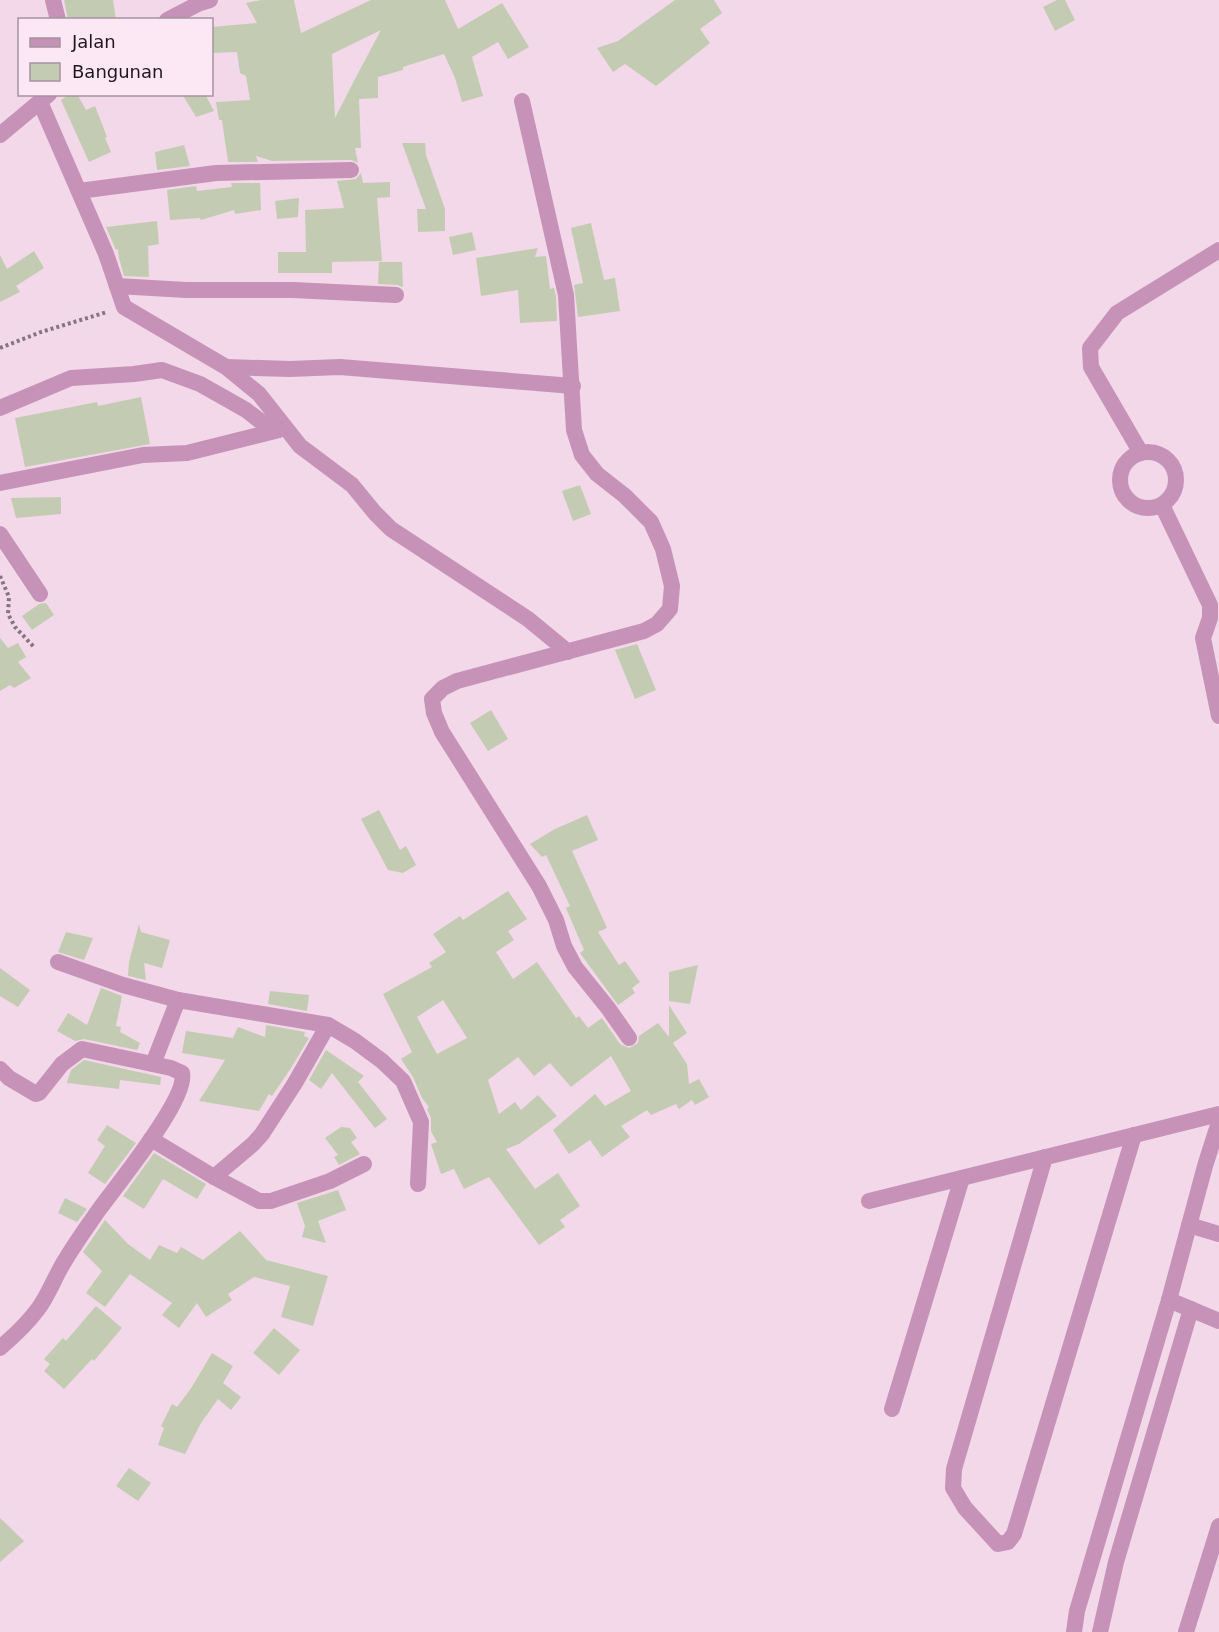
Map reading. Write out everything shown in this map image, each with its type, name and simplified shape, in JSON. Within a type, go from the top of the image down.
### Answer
[{"type":"street","points":[[53,0],[58,18]]},
{"type":"street","points":[[171,18],[210,0]]},
{"type":"street","points":[[0,135],[45,98],[79,191],[106,254],[124,307],[226,367],[259,394],[279,430]]},
{"type":"street","points":[[522,101],[566,295],[574,430],[582,455],[597,474],[625,496],[651,522],[663,549],[672,586],[670,609],[657,624],[644,631],[457,681],[443,688],[432,699],[434,713],[442,732],[539,886],[575,967],[629,1038]]},
{"type":"street","points":[[79,191],[216,174],[351,170]]},
{"type":"street","points":[[1141,453],[1091,367],[1090,348],[1117,313],[1219,250]]},
{"type":"street","points":[[117,286],[396,295]]},
{"type":"street","points":[[226,367],[340,368],[573,386]]},
{"type":"street","points":[[0,408],[71,378],[162,370],[200,384],[279,430],[352,484],[391,529],[528,619],[568,652]]},
{"type":"street","points":[[0,483],[143,455],[187,453],[279,430]]},
{"type":"street","points":[[1141,453],[1157,453],[1170,462],[1176,477],[1174,493],[1162,505],[1149,508],[1136,506],[1125,497],[1120,485],[1121,471],[1129,460],[1141,453]]},
{"type":"street","points":[[1162,505],[1210,604],[1210,618],[1203,638],[1219,716]]},
{"type":"street","points":[[0,534],[40,594]]},
{"type":"street","points":[[58,962],[123,985],[178,1000],[328,1025],[355,1041],[382,1061],[403,1081],[421,1122],[418,1184]]},
{"type":"street","points":[[153,1064],[178,1000]]},
{"type":"street","points":[[214,1177],[262,1134],[295,1083],[328,1025]]},
{"type":"street","points":[[0,1069],[9,1078],[36,1094],[43,1091],[62,1064],[82,1049],[178,1070],[183,1078],[175,1101],[151,1139],[61,1266],[40,1307],[19,1332],[0,1348]]},
{"type":"street","points":[[869,1201],[1219,1114]]},
{"type":"street","points":[[1074,1632],[1077,1611],[1219,1122]]},
{"type":"street","points":[[1045,1157],[954,1469],[953,1488],[965,1508],[998,1544],[1008,1542],[1014,1534],[1134,1135]]},
{"type":"street","points":[[151,1139],[214,1177],[259,1200],[271,1201],[330,1180],[364,1164]]},
{"type":"street","points":[[892,1409],[962,1178]]},
{"type":"street","points":[[1189,1225],[1219,1234]]},
{"type":"street","points":[[1169,1300],[1219,1322]]},
{"type":"street","points":[[1100,1632],[1116,1562],[1191,1309]]},
{"type":"street","points":[[1186,1632],[1219,1526]]},
{"type":"path","points":[[0,348],[41,332],[124,307]]},
{"type":"path","points":[[0,576],[9,597],[8,614],[15,627],[34,647]]},
{"type":"building","points":[[64,0],[113,0],[116,18],[68,18]]},
{"type":"building","points":[[261,0],[294,0],[301,33],[371,0],[445,0],[458,29],[502,3],[529,47],[508,59],[498,42],[472,57],[483,96],[462,102],[455,78],[444,54],[378,77],[378,98],[359,99],[361,148],[355,148],[358,163],[351,160],[272,161],[256,156],[258,162],[228,162],[222,120],[219,120],[216,102],[250,100],[246,76],[240,73],[237,52],[213,53],[213,27],[257,23],[246,3]],"holes":[[[381,30],[335,118],[332,54]]]},
{"type":"building","points":[[675,0],[714,0],[722,13],[700,29],[710,43],[656,86],[625,64],[613,72],[597,48],[618,41]]},
{"type":"building","points":[[1057,0],[1065,0],[1075,20],[1055,31],[1043,7]]},
{"type":"building","points":[[67,96],[78,96],[86,110],[95,106],[111,152],[89,162],[61,100]]},
{"type":"building","points":[[183,96],[206,96],[214,111],[196,117]]},
{"type":"building","points":[[402,143],[425,143],[426,155],[445,209],[445,231],[418,232],[417,209],[426,209]]},
{"type":"building","points":[[184,145],[190,166],[157,170],[155,152]]},
{"type":"building","points":[[361,173],[363,183],[390,182],[390,197],[377,198],[382,261],[332,262],[332,273],[278,273],[278,252],[306,252],[305,210],[344,208],[337,181],[356,179]]},
{"type":"building","points":[[231,183],[260,183],[261,210],[235,214],[234,210],[201,220],[200,218],[170,220],[167,190],[196,186],[197,191],[232,187]]},
{"type":"building","points":[[299,198],[298,217],[277,219],[275,201]]},
{"type":"building","points":[[157,221],[159,244],[148,246],[149,277],[124,276],[118,249],[116,250],[106,227]]},
{"type":"building","points":[[591,223],[604,280],[615,278],[620,311],[578,317],[574,285],[583,283],[571,228]]},
{"type":"building","points":[[472,232],[476,250],[453,255],[449,237]]},
{"type":"building","points":[[538,248],[535,257],[546,256],[550,289],[554,288],[556,296],[557,321],[520,323],[518,290],[481,296],[476,258]]},
{"type":"building","points":[[34,251],[44,268],[16,286],[20,292],[0,302],[0,255],[7,269]]},
{"type":"building","points":[[379,262],[402,262],[403,287],[378,284]]},
{"type":"building","points":[[141,397],[150,444],[25,467],[15,418],[97,402],[98,406]]},
{"type":"building","points":[[580,485],[591,514],[573,521],[562,491]]},
{"type":"building","points":[[61,497],[61,514],[16,518],[11,498]]},
{"type":"building","points":[[46,603],[54,615],[32,630],[22,616],[39,604]]},
{"type":"building","points":[[0,638],[8,648],[18,643],[26,657],[18,662],[31,678],[14,688],[10,685],[0,691]]},
{"type":"building","points":[[637,644],[656,690],[635,699],[615,650]]},
{"type":"building","points":[[491,710],[508,739],[488,751],[470,723]]},
{"type":"building","points":[[379,810],[400,850],[406,846],[416,865],[403,873],[388,870],[361,819]]},
{"type":"building","points":[[587,815],[598,840],[572,851],[607,928],[598,932],[619,965],[625,961],[640,982],[632,988],[635,993],[618,1005],[580,953],[584,950],[566,908],[570,906],[546,855],[542,857],[530,844],[555,829]]},
{"type":"building","points":[[508,891],[527,919],[508,931],[514,940],[496,952],[513,979],[537,962],[576,1018],[579,1016],[588,1028],[602,1018],[620,1044],[629,1048],[638,1043],[639,1036],[658,1023],[669,1037],[669,1005],[687,1033],[673,1043],[687,1064],[689,1084],[699,1079],[709,1097],[695,1105],[692,1100],[679,1109],[676,1104],[651,1115],[647,1110],[621,1126],[630,1137],[602,1157],[590,1140],[569,1154],[553,1130],[595,1094],[605,1106],[631,1091],[611,1056],[571,1087],[550,1063],[534,1076],[518,1057],[488,1080],[499,1114],[515,1102],[521,1110],[538,1095],[557,1116],[519,1144],[506,1149],[535,1189],[558,1173],[580,1206],[560,1220],[565,1227],[539,1245],[489,1177],[464,1189],[454,1169],[441,1174],[431,1144],[437,1142],[431,1131],[431,1118],[427,1109],[429,1107],[401,1059],[412,1052],[383,994],[432,967],[429,963],[446,952],[433,934],[460,916],[463,920]],"holes":[[[443,1000],[467,1038],[437,1054],[417,1017]]]},
{"type":"building","points":[[139,924],[141,932],[170,940],[162,968],[144,963],[146,980],[128,976],[129,962]]},
{"type":"building","points":[[66,932],[93,938],[84,960],[58,952]]},
{"type":"building","points":[[698,965],[690,1004],[669,1001],[669,972]]},
{"type":"building","points":[[0,968],[30,990],[18,1007],[0,996]]},
{"type":"building","points":[[101,988],[122,996],[116,1026],[121,1027],[120,1032],[140,1043],[137,1050],[84,1039],[75,1041],[57,1031],[68,1013],[87,1025]]},
{"type":"building","points":[[270,991],[309,995],[307,1011],[268,1004]]},
{"type":"building","points":[[266,1025],[305,1032],[304,1036],[309,1038],[272,1096],[269,1094],[259,1111],[199,1101],[225,1060],[182,1053],[186,1031],[233,1038],[238,1027],[265,1037]]},
{"type":"building","points":[[326,1050],[364,1076],[358,1082],[387,1119],[375,1128],[332,1073],[321,1089],[309,1080]]},
{"type":"building","points":[[84,1060],[161,1077],[160,1085],[120,1080],[119,1089],[67,1083],[71,1070]]},
{"type":"building","points":[[107,1125],[136,1143],[105,1184],[88,1173],[105,1146],[97,1140]]},
{"type":"building","points":[[341,1127],[350,1128],[357,1138],[351,1142],[360,1154],[339,1165],[334,1157],[338,1155],[325,1138]]},
{"type":"building","points":[[154,1153],[206,1184],[197,1199],[163,1179],[144,1209],[123,1196]]},
{"type":"building","points":[[338,1190],[346,1210],[318,1221],[326,1243],[302,1237],[305,1226],[297,1203]]},
{"type":"building","points":[[65,1198],[87,1209],[77,1222],[58,1213]]},
{"type":"building","points":[[105,1220],[128,1244],[150,1260],[159,1245],[177,1253],[181,1247],[203,1260],[240,1231],[266,1260],[328,1276],[313,1326],[281,1317],[290,1286],[254,1277],[228,1294],[232,1300],[206,1317],[197,1303],[179,1328],[162,1315],[172,1303],[130,1274],[105,1307],[86,1293],[102,1271],[83,1252]]},
{"type":"building","points":[[96,1306],[122,1328],[94,1361],[92,1359],[64,1389],[44,1371],[50,1364],[44,1359],[63,1338],[66,1341]]},
{"type":"building","points":[[274,1328],[300,1350],[279,1375],[253,1353]]},
{"type":"building","points":[[212,1353],[233,1366],[223,1383],[241,1397],[231,1410],[218,1399],[201,1423],[185,1454],[158,1445],[164,1428],[161,1426],[172,1404],[177,1407]]},
{"type":"building","points":[[129,1468],[151,1483],[138,1501],[116,1486]]},
{"type":"building","points":[[0,1518],[24,1541],[0,1562]]}]
